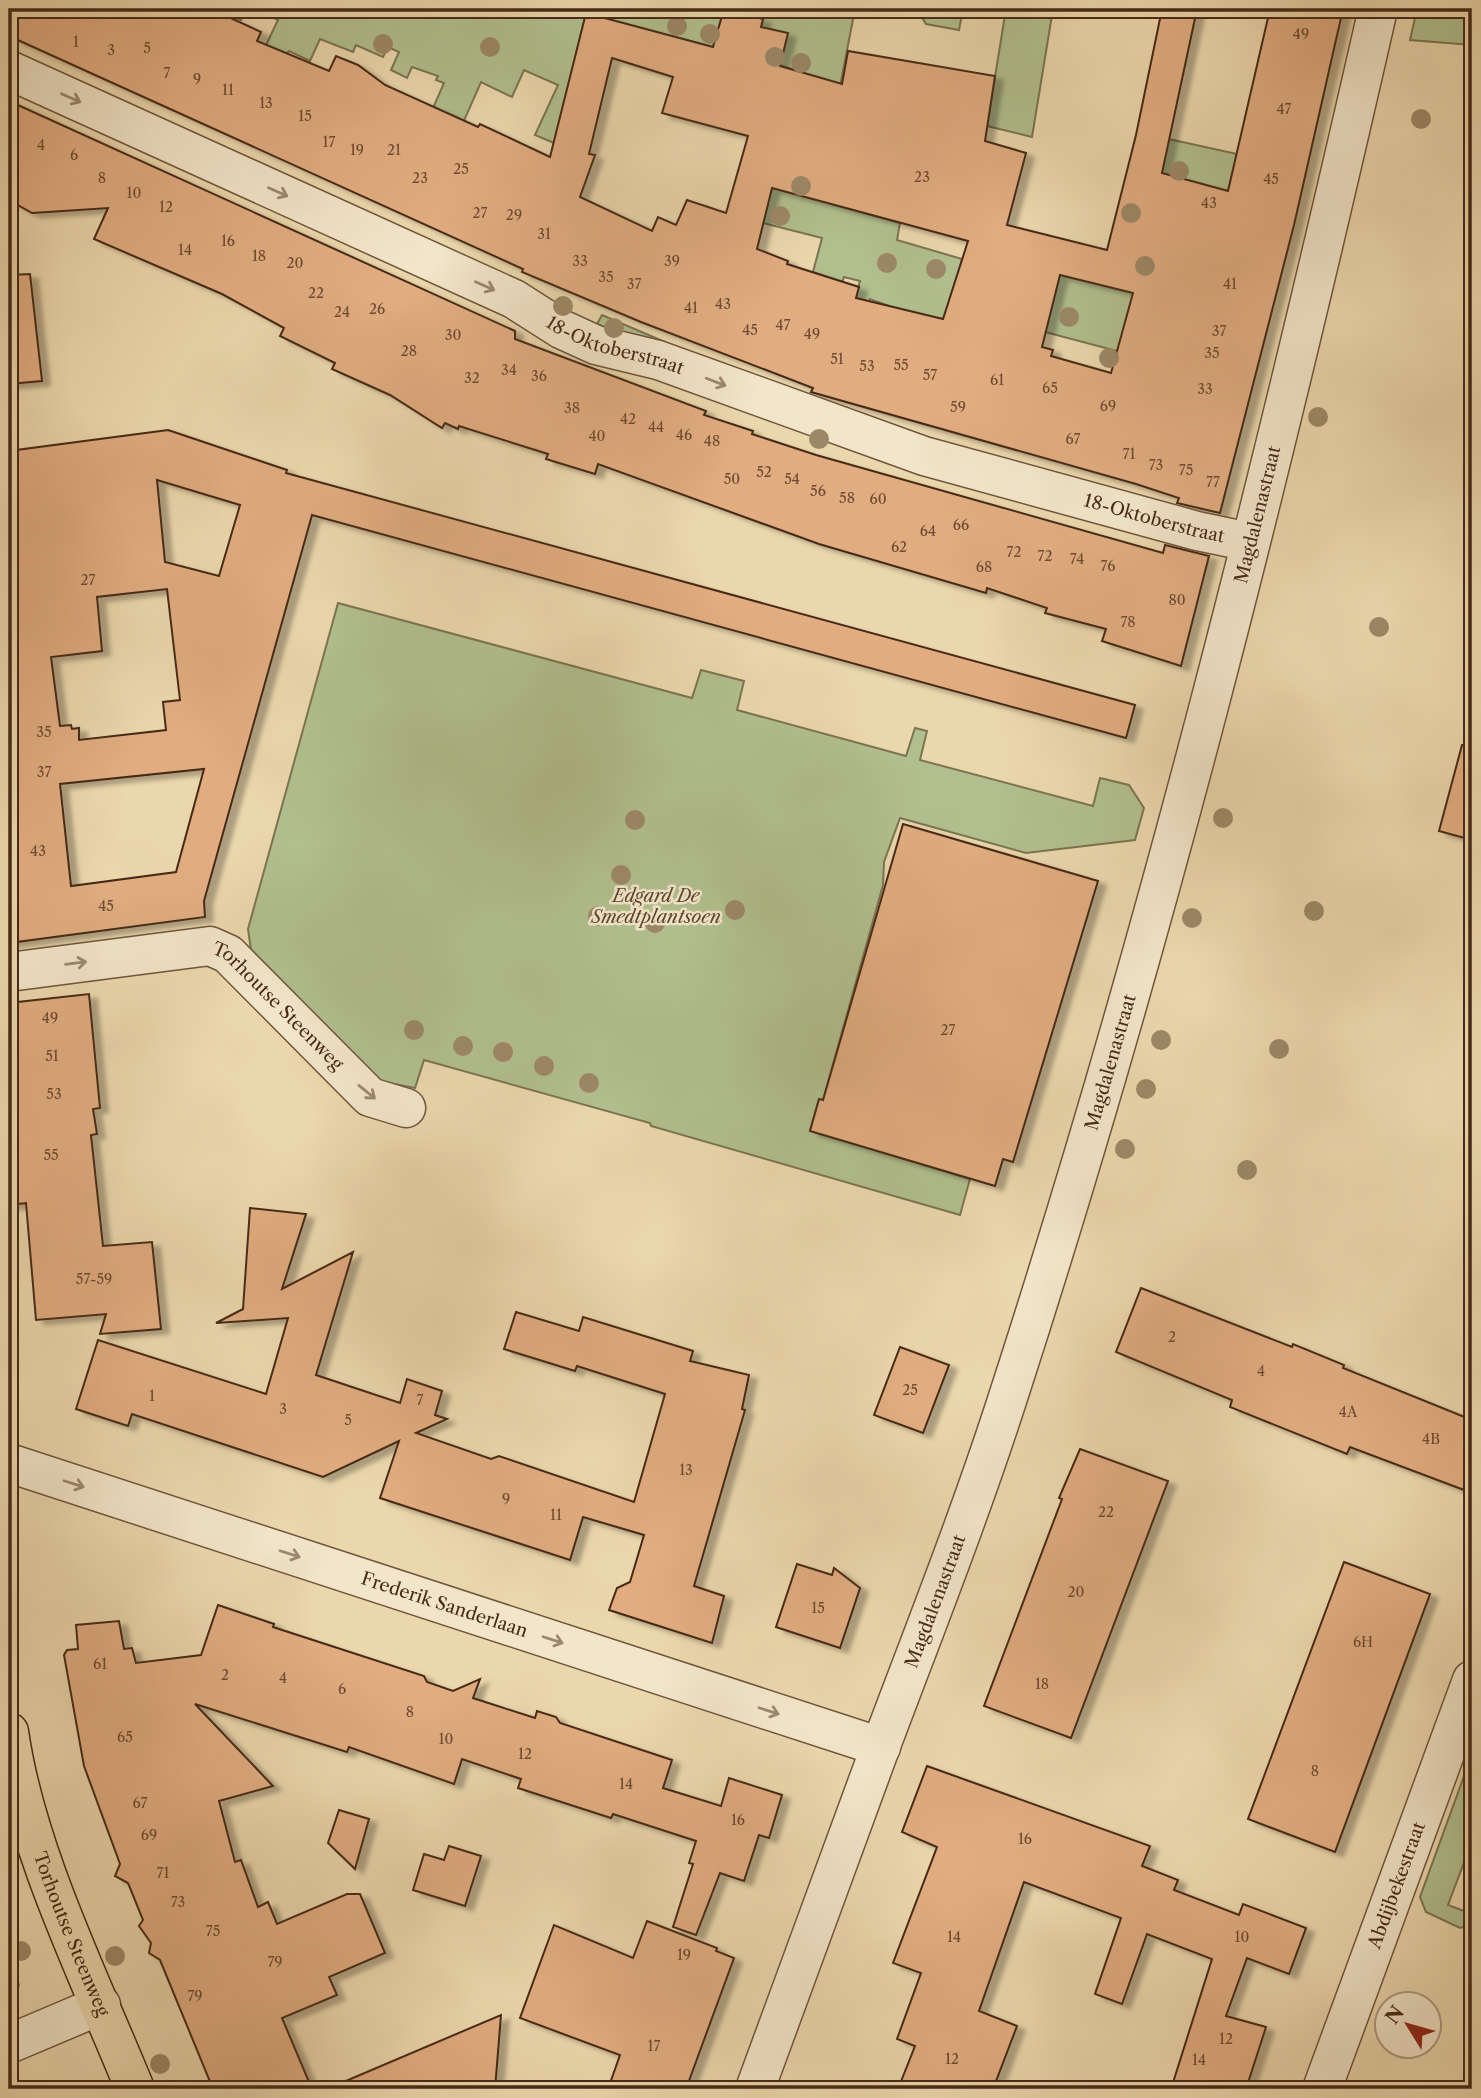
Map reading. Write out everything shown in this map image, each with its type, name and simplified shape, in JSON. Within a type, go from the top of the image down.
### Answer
[{"type":"main road","name":"Torhoutse Steenweg","points":[[9,1735],[49,1877],[135,2089]]},
{"type":"street","name":"Magdalenastraat","points":[[755,2089],[965,1520],[1021,1354],[1170,859],[1250,542],[1378,9]]},
{"type":"street","name":"18-Oktoberstraat","points":[[9,70],[514,299],[561,329],[596,345],[658,360],[826,423],[924,456],[1197,531],[1250,542]]},
{"type":"street","name":"Torhoutse Steenweg","points":[[9,972],[210,946],[228,954],[370,1097],[406,1108]]},
{"type":"street","name":"Frederik Sanderlaan","points":[[9,1463],[881,1747]]},
{"type":"street","name":"Abdijbekestraat","points":[[1322,2089],[1472,1680]]},
{"type":"street","points":[[9,2044],[101,2005]]},
{"type":"green space","points":[[211,9],[246,9],[241,20]]},
{"type":"green space","points":[[255,9],[540,9],[549,12],[551,9],[724,9],[713,47],[586,14],[554,143],[535,135],[558,85],[524,70],[512,97],[481,82],[463,123],[433,108],[444,83],[436,80],[438,76],[412,67],[407,78],[391,70],[399,52],[388,47],[383,57],[356,45],[353,52],[320,39],[310,61],[289,51],[285,56],[265,47],[278,20]]},
{"type":"green space","points":[[726,9],[855,9],[818,200],[900,223],[897,240],[962,259],[949,328],[870,299],[867,309],[853,305],[860,281],[844,277],[842,283],[813,272],[822,238],[763,223],[801,72],[754,57],[763,19]]},
{"type":"green space","points":[[917,9],[963,9],[959,30],[926,24]]},
{"type":"green space","points":[[1006,9],[1053,9],[1032,137],[987,126]]},
{"type":"green space","points":[[1417,9],[1472,9],[1472,45],[1410,40]]},
{"type":"green space","points":[[1137,132],[1237,154],[1228,191],[1129,165]]},
{"type":"green space","points":[[1195,217],[1117,351],[1026,327],[1060,275]]},
{"type":"green space","points":[[602,315],[672,345],[648,346],[597,324]]},
{"type":"green space","name":"Edgard De Smedtplantsoen","points":[[338,603],[692,698],[701,670],[744,681],[737,710],[906,756],[915,728],[927,731],[920,760],[1093,806],[1100,778],[1129,785],[1144,808],[1135,840],[1026,853],[900,818],[884,862],[883,885],[823,1100],[819,1100],[810,1130],[970,1179],[960,1215],[651,1126],[650,1123],[424,1060],[415,1088],[379,1081],[251,950],[248,929]]},
{"type":"green space","points":[[1472,1754],[1472,1841],[1448,1905],[1472,1914],[1471,1925],[1460,1928],[1426,1912],[1420,1897]]},
{"type":"green space","points":[[9,1959],[19,1985],[9,2007]]},
{"type":"building","points":[[9,9],[211,9],[261,32],[257,41],[329,71],[336,56],[358,65],[385,85],[478,127],[480,124],[550,157],[586,13],[713,47],[726,9],[763,19],[761,27],[788,33],[780,66],[842,84],[848,51],[995,76],[985,141],[1026,153],[1007,225],[1107,250],[1136,135],[1162,9],[1197,9],[1162,173],[1228,191],[1270,9],[1343,9],[1294,225],[1220,513],[1177,503],[1179,498],[1136,484],[811,392],[813,388],[641,322],[522,272],[523,269],[9,36]],"holes":[[[612,58],[673,77],[662,113],[748,136],[726,213],[687,200],[676,225],[658,217],[652,231],[580,197],[595,155],[589,154]],[[772,188],[968,241],[943,319],[856,298],[859,287],[787,264],[788,261],[757,249]],[[1060,275],[1133,293],[1111,373],[1051,356],[1053,350],[1042,347]]]},
{"type":"building","points":[[9,101],[515,331],[515,339],[706,411],[704,415],[753,431],[752,434],[816,455],[1163,553],[1165,545],[1209,556],[1181,666],[1102,641],[1106,629],[1045,613],[1047,608],[987,588],[986,593],[819,544],[598,464],[595,474],[546,459],[548,454],[459,426],[458,429],[445,423],[442,428],[390,395],[332,369],[335,363],[280,336],[284,328],[222,294],[94,239],[108,208],[32,213],[9,200]]},
{"type":"building","points":[[30,274],[42,381],[9,384],[9,275]]},
{"type":"building","points":[[168,430],[287,470],[286,473],[1135,705],[1126,738],[312,515],[204,901],[205,917],[9,943],[9,451]],"holes":[[[157,480],[240,505],[219,576],[165,562]],[[167,589],[180,700],[163,702],[166,730],[79,740],[79,728],[72,729],[71,725],[60,726],[51,657],[102,651],[97,597]],[[204,769],[176,872],[71,886],[60,784]]]},
{"type":"building","points":[[1462,745],[1472,747],[1472,840],[1439,831]]},
{"type":"building","points":[[903,824],[1098,881],[1013,1162],[1003,1159],[995,1186],[810,1131],[819,1099],[823,1100]]},
{"type":"building","points":[[89,994],[100,1108],[93,1109],[97,1134],[91,1135],[103,1246],[152,1242],[161,1329],[100,1334],[106,1314],[36,1320],[26,1203],[9,1205],[9,1003]]},
{"type":"building","points":[[250,1208],[306,1214],[282,1289],[353,1252],[316,1375],[400,1403],[407,1379],[442,1391],[435,1415],[447,1419],[416,1433],[491,1459],[499,1456],[634,1502],[665,1394],[577,1366],[575,1371],[504,1349],[516,1312],[579,1331],[583,1317],[693,1351],[690,1361],[749,1375],[742,1409],[745,1410],[694,1586],[724,1596],[712,1643],[609,1610],[617,1588],[630,1582],[644,1535],[583,1517],[570,1560],[380,1498],[399,1441],[323,1477],[132,1414],[128,1426],[76,1409],[98,1340],[266,1394],[288,1318],[216,1323],[243,1309]]},
{"type":"building","points":[[1141,1288],[1292,1347],[1293,1344],[1344,1365],[1343,1368],[1472,1420],[1472,1493],[1350,1447],[1347,1454],[1230,1407],[1232,1400],[1116,1352]]},
{"type":"building","points":[[900,1347],[949,1365],[923,1433],[874,1415]]},
{"type":"building","points":[[1080,1449],[1168,1481],[1071,1738],[984,1706],[1062,1499],[1059,1498]]},
{"type":"building","points":[[1344,1562],[1430,1594],[1335,1852],[1248,1819]]},
{"type":"building","points":[[797,1564],[832,1575],[834,1568],[860,1588],[840,1648],[776,1627]]},
{"type":"building","points":[[218,1605],[274,1624],[273,1627],[424,1676],[427,1682],[453,1691],[480,1679],[473,1698],[535,1718],[537,1711],[556,1717],[560,1723],[672,1760],[663,1788],[721,1806],[729,1778],[782,1795],[769,1838],[759,1835],[744,1881],[720,1873],[696,1935],[673,1927],[693,1864],[689,1863],[696,1841],[613,1814],[611,1818],[518,1788],[521,1779],[462,1759],[454,1784],[349,1747],[347,1752],[195,1704],[273,1786],[219,1801],[235,1862],[241,1860],[258,1907],[268,1902],[277,1924],[347,1894],[360,1894],[385,1953],[329,1977],[337,1995],[282,2018],[312,2089],[213,2089],[160,1960],[149,1953],[151,1943],[139,1926],[143,1920],[128,1883],[115,1876],[120,1864],[84,1766],[64,1655],[67,1650],[78,1649],[76,1625],[119,1621],[124,1649],[132,1648],[136,1663],[201,1655]]},
{"type":"building","points":[[927,1766],[1150,1846],[1142,1866],[1178,1880],[1174,1890],[1239,1915],[1243,1904],[1306,1928],[1289,1974],[1247,1958],[1226,2016],[1266,2027],[1246,2089],[1171,2089],[1212,1959],[1147,1934],[1122,2004],[1095,1994],[1121,1918],[1024,1882],[979,2011],[1017,2026],[993,2089],[898,2089],[915,2046],[897,2039],[921,1973],[893,1963],[937,1847],[902,1832]]},
{"type":"building","points":[[339,1810],[369,1819],[355,1869],[328,1843]]},
{"type":"building","points":[[449,1846],[481,1856],[465,1906],[413,1890],[424,1854],[444,1860]]},
{"type":"building","points":[[647,1921],[717,1948],[716,1951],[734,1958],[686,2089],[608,2089],[620,2055],[520,2018],[554,1925],[633,1958]]},
{"type":"building","points":[[501,2015],[495,2089],[327,2089]]}]
